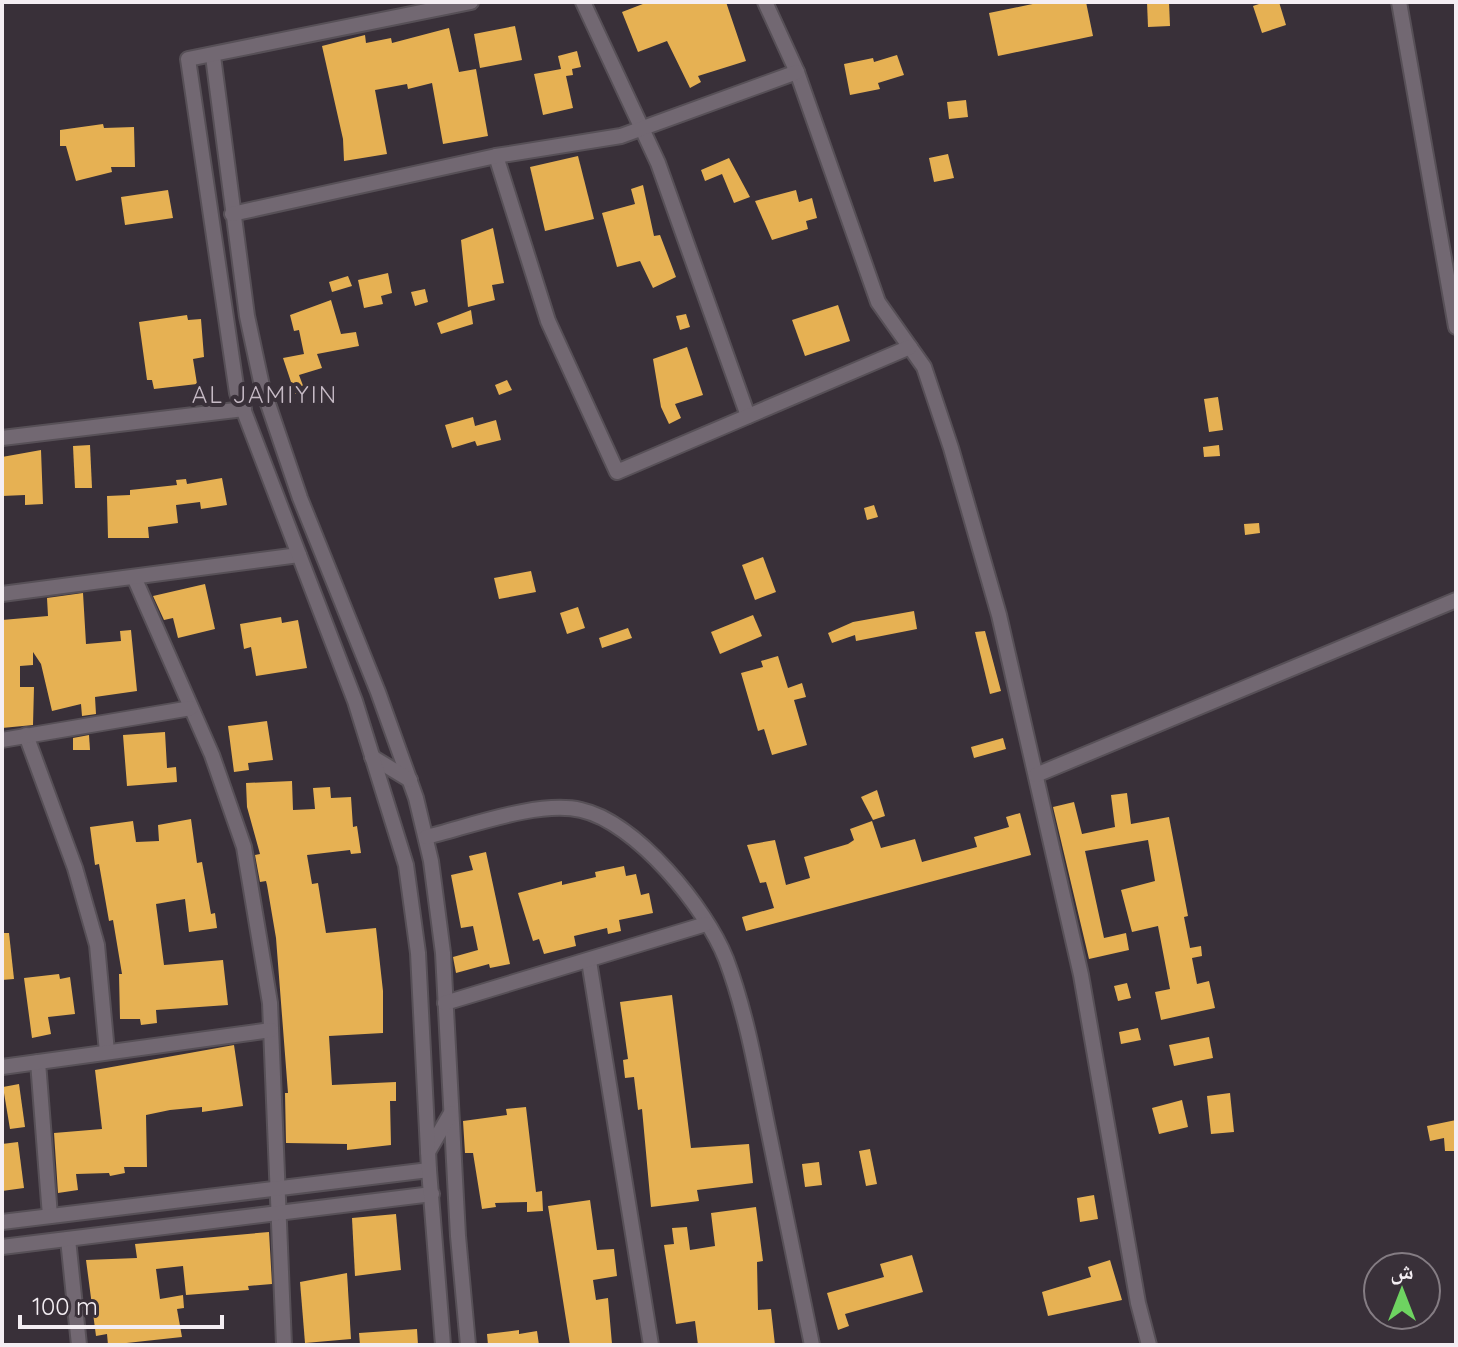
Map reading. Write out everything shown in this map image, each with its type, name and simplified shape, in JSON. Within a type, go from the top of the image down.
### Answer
[{"type":"street","points":[[443,1345],[429,1170],[421,1006],[406,865],[372,757],[237,393],[188,59],[471,2]]},
{"type":"street","points":[[583,2],[658,163],[748,416]]},
{"type":"street","points":[[765,2],[797,72],[878,302],[924,367],[999,615],[1081,975],[1138,1303],[1149,1345]]},
{"type":"street","points":[[1399,2],[1456,327]]},
{"type":"street","points":[[213,56],[247,316],[262,386],[300,498],[410,780],[426,837],[445,988],[468,1345]]},
{"type":"street","points":[[232,214],[496,156],[621,136],[797,72]]},
{"type":"street","points":[[496,156],[548,321],[617,472],[910,347]]},
{"type":"street","points":[[2,438],[244,409]]},
{"type":"street","points":[[2,594],[299,555]]},
{"type":"street","points":[[134,577],[191,708],[244,847],[271,1030],[276,1213],[284,1345]]},
{"type":"street","points":[[1036,775],[1456,600]]},
{"type":"street","points":[[2,740],[191,708]]},
{"type":"street","points":[[26,735],[75,868],[97,945],[107,1052]]},
{"type":"street","points":[[372,757],[410,780]]},
{"type":"street","points":[[426,837],[549,809],[581,810],[614,824],[654,858],[698,909],[725,957],[750,1037],[812,1345]]},
{"type":"street","points":[[445,1003],[706,924]]},
{"type":"street","points":[[589,961],[651,1345]]},
{"type":"street","points":[[421,1006],[445,988]]},
{"type":"street","points":[[2,1067],[271,1030]]},
{"type":"street","points":[[38,1062],[50,1216]]},
{"type":"street","points":[[428,1152],[451,1113]]},
{"type":"street","points":[[2,1222],[429,1170]]},
{"type":"street","points":[[369,1201],[403,1173]]},
{"type":"street","points":[[2,1247],[432,1194]]},
{"type":"street","points":[[68,1239],[79,1345]]},
{"type":"building","points":[[648,2],[726,2],[746,61],[698,76],[701,82],[690,88],[667,41],[638,52],[622,12]]},
{"type":"building","points":[[1042,2],[1086,2],[1093,36],[998,56],[989,13]]},
{"type":"building","points":[[1147,2],[1169,2],[1170,26],[1148,27]]},
{"type":"building","points":[[1279,2],[1286,25],[1262,33],[1253,6]]},
{"type":"building","points":[[515,26],[522,60],[480,68],[474,34]]},
{"type":"building","points":[[449,28],[459,72],[476,69],[488,136],[443,144],[432,83],[408,89],[407,84],[375,90],[387,154],[344,161],[343,139],[322,46],[365,35],[366,43],[391,38],[392,43]]},
{"type":"building","points":[[577,51],[581,67],[572,69],[573,75],[566,76],[573,108],[543,115],[534,74],[561,69],[558,56]]},
{"type":"building","points":[[897,55],[904,75],[878,83],[880,89],[850,95],[844,64],[873,58],[874,62]]},
{"type":"building","points":[[966,100],[968,117],[949,119],[947,102]]},
{"type":"building","points":[[103,124],[104,128],[134,127],[135,167],[111,167],[112,172],[76,181],[66,146],[60,146],[60,130]]},
{"type":"building","points":[[948,154],[954,178],[934,182],[929,158]]},
{"type":"building","points":[[578,156],[594,219],[545,231],[530,167]]},
{"type":"building","points":[[729,158],[750,197],[734,203],[722,174],[705,181],[701,170]]},
{"type":"building","points":[[643,185],[654,236],[660,235],[676,277],[653,288],[640,261],[617,267],[602,213],[635,204],[631,189]]},
{"type":"building","points":[[168,190],[173,218],[125,225],[121,197]]},
{"type":"building","points":[[796,190],[799,202],[812,198],[817,218],[806,221],[808,229],[772,240],[755,201]]},
{"type":"building","points":[[493,228],[504,283],[492,285],[495,300],[468,307],[461,240]]},
{"type":"building","points":[[388,273],[392,293],[381,296],[383,304],[364,308],[358,280]]},
{"type":"building","points":[[348,276],[352,286],[332,292],[329,282]]},
{"type":"building","points":[[425,289],[428,302],[415,306],[411,292]]},
{"type":"building","points":[[331,300],[341,334],[356,332],[359,346],[317,354],[322,368],[299,375],[305,391],[295,394],[283,358],[304,354],[299,330],[294,331],[290,315]]},
{"type":"building","points":[[838,305],[850,341],[805,356],[792,320]]},
{"type":"building","points":[[471,310],[473,324],[441,334],[437,323]]},
{"type":"building","points":[[686,314],[690,327],[680,330],[676,316]]},
{"type":"building","points":[[187,315],[188,320],[201,319],[204,357],[193,359],[197,384],[154,389],[152,380],[147,380],[139,322]]},
{"type":"building","points":[[687,347],[703,395],[675,404],[681,418],[669,424],[661,407],[653,359]]},
{"type":"building","points":[[507,380],[512,390],[499,395],[495,385]]},
{"type":"building","points":[[1218,397],[1223,430],[1209,432],[1204,399]]},
{"type":"building","points":[[473,417],[475,426],[496,420],[501,440],[477,446],[475,441],[452,448],[445,425]]},
{"type":"building","points":[[90,445],[92,488],[75,488],[73,446]]},
{"type":"building","points":[[1219,445],[1220,456],[1204,457],[1203,447]]},
{"type":"building","points":[[41,450],[43,504],[25,505],[25,495],[2,496],[2,457]]},
{"type":"building","points":[[222,478],[227,505],[201,509],[200,502],[176,505],[178,523],[148,527],[149,538],[108,538],[107,496],[130,495],[130,490],[177,485],[176,480],[186,479],[187,484]]},
{"type":"building","points":[[874,505],[878,517],[867,520],[864,508]]},
{"type":"building","points":[[1259,523],[1260,533],[1245,535],[1244,524]]},
{"type":"building","points":[[763,557],[776,592],[755,600],[742,565]]},
{"type":"building","points":[[531,571],[536,592],[499,599],[494,578]]},
{"type":"building","points":[[205,584],[215,629],[178,638],[173,618],[164,620],[153,596]]},
{"type":"building","points":[[83,593],[86,644],[121,641],[120,631],[131,630],[137,691],[95,697],[96,714],[82,716],[81,704],[52,711],[41,664],[33,652],[33,665],[20,666],[20,687],[34,687],[33,725],[2,728],[2,620],[48,616],[47,598]]},
{"type":"building","points":[[578,607],[585,628],[567,634],[560,613]]},
{"type":"building","points":[[914,611],[917,629],[856,641],[855,635],[832,643],[828,633],[853,622]]},
{"type":"building","points":[[753,615],[762,636],[720,654],[711,632]]},
{"type":"building","points":[[281,617],[282,623],[298,620],[307,668],[256,676],[251,647],[244,649],[240,624]]},
{"type":"building","points":[[628,628],[632,638],[602,648],[599,638]]},
{"type":"building","points":[[985,631],[1001,691],[990,694],[975,632]]},
{"type":"building","points":[[778,656],[788,688],[802,683],[806,697],[794,700],[807,745],[772,755],[764,729],[758,731],[741,673],[763,667],[761,661]]},
{"type":"building","points":[[267,721],[273,760],[248,763],[249,770],[234,772],[228,726]]},
{"type":"building","points":[[165,732],[167,768],[176,767],[177,782],[127,786],[123,735]]},
{"type":"building","points":[[89,735],[90,750],[73,750],[73,738]]},
{"type":"building","points":[[1003,738],[1006,749],[974,758],[971,747]]},
{"type":"building","points":[[292,781],[293,810],[315,809],[313,788],[330,787],[331,798],[351,797],[353,827],[357,826],[361,853],[351,854],[350,850],[307,855],[312,884],[318,883],[326,933],[376,928],[383,991],[383,1033],[329,1036],[332,1085],[396,1082],[396,1101],[390,1101],[391,1145],[347,1150],[347,1144],[286,1143],[285,1093],[288,1093],[276,938],[266,881],[260,882],[255,855],[260,854],[247,807],[246,783]]},
{"type":"building","points":[[877,790],[885,816],[873,820],[861,797]]},
{"type":"building","points":[[1127,793],[1131,824],[1169,817],[1188,916],[1184,917],[1190,948],[1201,946],[1202,956],[1192,958],[1197,984],[1209,981],[1215,1008],[1161,1020],[1155,992],[1170,989],[1158,926],[1132,932],[1121,890],[1155,881],[1148,840],[1085,851],[1104,938],[1126,933],[1129,950],[1089,959],[1053,807],[1074,802],[1082,834],[1115,827],[1111,795]]},
{"type":"building","points":[[1020,813],[1031,855],[746,931],[742,917],[774,908],[766,882],[760,883],[747,845],[775,840],[786,885],[810,878],[804,857],[848,844],[854,840],[850,829],[872,821],[881,848],[915,839],[922,862],[977,847],[974,837],[1009,827],[1006,817]]},
{"type":"building","points":[[191,819],[197,863],[202,862],[211,914],[215,913],[217,928],[189,932],[185,899],[156,904],[164,965],[223,960],[228,1005],[156,1010],[157,1023],[141,1025],[140,1019],[120,1019],[119,974],[122,974],[113,920],[109,921],[99,864],[95,865],[90,827],[133,821],[136,842],[159,841],[158,825]]},
{"type":"building","points":[[486,852],[510,964],[490,968],[489,964],[456,973],[453,957],[478,950],[473,926],[461,928],[451,875],[473,870],[469,856]]},
{"type":"building","points":[[624,866],[626,876],[636,874],[641,895],[649,893],[653,913],[619,920],[621,931],[608,934],[607,928],[574,936],[576,946],[544,954],[539,939],[533,941],[518,893],[562,881],[562,885],[596,877],[595,872]]},
{"type":"building","points":[[2,933],[9,933],[14,979],[2,980]]},
{"type":"building","points":[[59,974],[60,979],[70,977],[75,1014],[48,1017],[51,1034],[32,1038],[24,978]]},
{"type":"building","points":[[1127,983],[1131,998],[1118,1001],[1114,986]]},
{"type":"building","points":[[672,995],[691,1148],[749,1144],[753,1183],[697,1190],[699,1201],[651,1207],[642,1109],[638,1110],[634,1077],[625,1078],[623,1060],[628,1059],[620,1002]]},
{"type":"building","points":[[1138,1028],[1141,1040],[1121,1044],[1119,1032]]},
{"type":"building","points":[[1209,1037],[1213,1058],[1174,1066],[1169,1045]]},
{"type":"building","points":[[234,1045],[243,1106],[202,1112],[202,1107],[146,1115],[147,1167],[124,1167],[125,1173],[110,1176],[109,1173],[76,1174],[78,1190],[58,1193],[54,1133],[102,1129],[95,1070]]},
{"type":"building","points":[[19,1084],[25,1127],[10,1129],[3,1087]]},
{"type":"building","points":[[1230,1093],[1234,1132],[1211,1134],[1207,1096]]},
{"type":"building","points":[[1182,1100],[1188,1127],[1159,1134],[1152,1108]]},
{"type":"building","points":[[526,1107],[536,1192],[542,1191],[543,1211],[527,1212],[527,1202],[495,1203],[496,1207],[482,1209],[473,1153],[465,1153],[463,1121],[507,1115],[506,1109]]},
{"type":"building","points":[[1456,1120],[1456,1151],[1445,1151],[1444,1138],[1430,1141],[1427,1126]]},
{"type":"building","points":[[18,1142],[24,1188],[2,1191],[2,1144]]},
{"type":"building","points":[[870,1149],[877,1184],[866,1186],[859,1151]]},
{"type":"building","points":[[819,1162],[822,1185],[805,1187],[802,1164]]},
{"type":"building","points":[[1094,1195],[1098,1219],[1080,1222],[1077,1198]]},
{"type":"building","points":[[590,1200],[597,1250],[614,1249],[617,1276],[593,1280],[596,1300],[608,1298],[612,1344],[570,1345],[548,1206]]},
{"type":"building","points":[[756,1207],[763,1261],[757,1262],[758,1310],[771,1309],[775,1345],[698,1345],[695,1321],[676,1324],[664,1245],[674,1244],[672,1228],[687,1227],[690,1250],[715,1246],[711,1213]]},
{"type":"building","points":[[396,1214],[401,1270],[355,1276],[352,1218]]},
{"type":"building","points":[[269,1232],[272,1284],[248,1286],[249,1290],[186,1295],[183,1266],[156,1269],[160,1299],[183,1295],[184,1308],[177,1309],[182,1337],[108,1345],[107,1334],[96,1336],[86,1260],[137,1258],[135,1244]]},
{"type":"building","points":[[912,1255],[923,1292],[845,1314],[849,1326],[838,1330],[827,1293],[884,1277],[880,1264]]},
{"type":"building","points":[[1110,1260],[1122,1300],[1048,1316],[1042,1292],[1091,1277],[1088,1267]]},
{"type":"building","points":[[347,1273],[351,1339],[305,1343],[300,1282]]},
{"type":"building","points":[[417,1329],[418,1345],[360,1345],[359,1333]]},
{"type":"building","points":[[519,1330],[519,1334],[537,1331],[539,1345],[488,1345],[487,1334]]},
{"type":"district","name":"AL JAMIYIN","points":[[265,395]]}]
